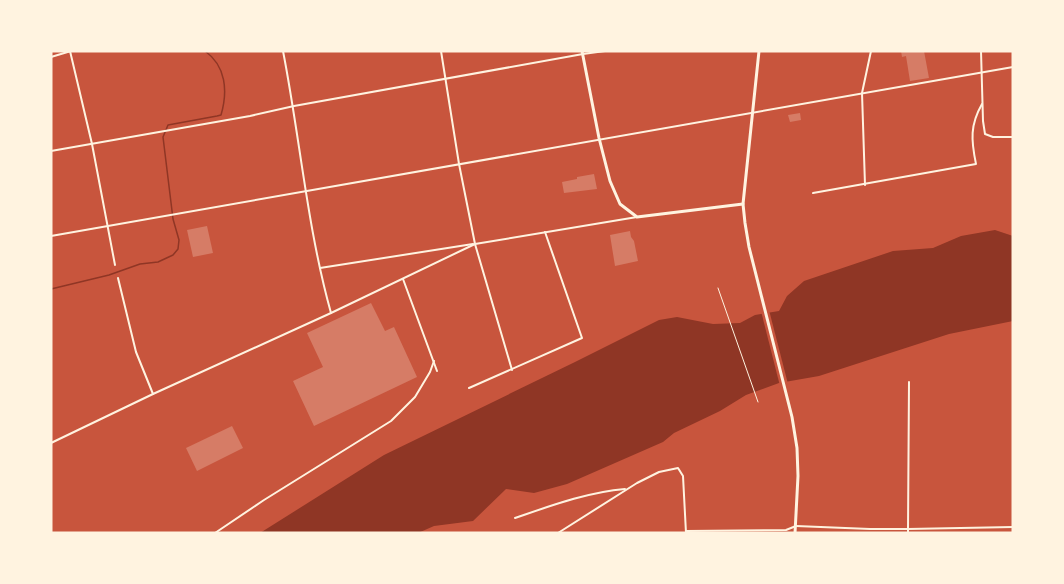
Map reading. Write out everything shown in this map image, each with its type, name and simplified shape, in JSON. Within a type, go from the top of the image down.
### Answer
[{"type":"main road","points":[[759,51],[743,204],[750,250],[792,417],[797,448],[795,533]]},
{"type":"main road","points":[[582,52],[610,181],[621,204],[637,217],[743,204]]},
{"type":"street","points":[[51,57],[70,51],[92,144],[115,265]]},
{"type":"street","points":[[284,51],[306,191],[331,313]]},
{"type":"street","points":[[441,51],[459,164],[476,244],[512,370]]},
{"type":"street","points":[[51,151],[250,116],[582,52],[605,51]]},
{"type":"street","points":[[865,185],[862,93],[871,51]]},
{"type":"street","points":[[981,51],[985,134],[993,137],[1013,137]]},
{"type":"street","points":[[51,236],[1013,67]]},
{"type":"street","points":[[813,193],[976,164],[972,127],[982,104]]},
{"type":"street","points":[[320,268],[637,217]]},
{"type":"street","points":[[469,388],[582,339],[545,232]]},
{"type":"street","points":[[51,443],[476,244]]},
{"type":"street","points":[[118,278],[136,352],[153,394]]},
{"type":"street","points":[[403,279],[437,371]]},
{"type":"street","points":[[215,533],[391,421],[416,397],[434,362]]},
{"type":"street","points":[[908,531],[909,382]]},
{"type":"street","points":[[558,533],[659,472],[678,468],[683,476],[686,532],[786,530],[796,526],[908,531],[1013,527]]},
{"type":"street","points":[[515,518],[610,490],[628,489]]},
{"type":"path","points":[[718,288],[758,402]]},
{"type":"shaded area","points":[[995,230],[1013,236],[1013,321],[949,334],[819,376],[779,383],[746,395],[720,411],[674,433],[663,442],[567,484],[534,493],[506,489],[473,521],[434,526],[418,533],[260,533],[384,455],[659,320],[677,317],[713,324],[740,323],[755,315],[779,311],[787,296],[804,281],[893,251],[933,248],[961,236]]},
{"type":"pier","points":[[769,310],[788,384],[780,386],[761,311]]},
{"type":"building","points":[[901,51],[924,51],[929,78],[910,81],[906,56],[902,57]]},
{"type":"building","points":[[800,113],[801,120],[790,122],[788,115]]},
{"type":"building","points":[[594,174],[597,189],[564,193],[562,182]]},
{"type":"building","points":[[207,226],[213,253],[193,257],[187,230]]},
{"type":"building","points":[[630,231],[638,261],[615,266],[610,235]]},
{"type":"building","points":[[371,303],[385,331],[394,327],[417,377],[314,426],[293,381],[323,367],[307,333]]},
{"type":"building","points":[[232,426],[243,448],[197,471],[186,448]]},
{"type":"waterway","points":[[51,289],[109,275],[140,264],[158,262],[173,255],[178,249],[179,240],[173,219],[163,137],[168,125],[221,115],[224,80],[217,64],[205,51]]}]
